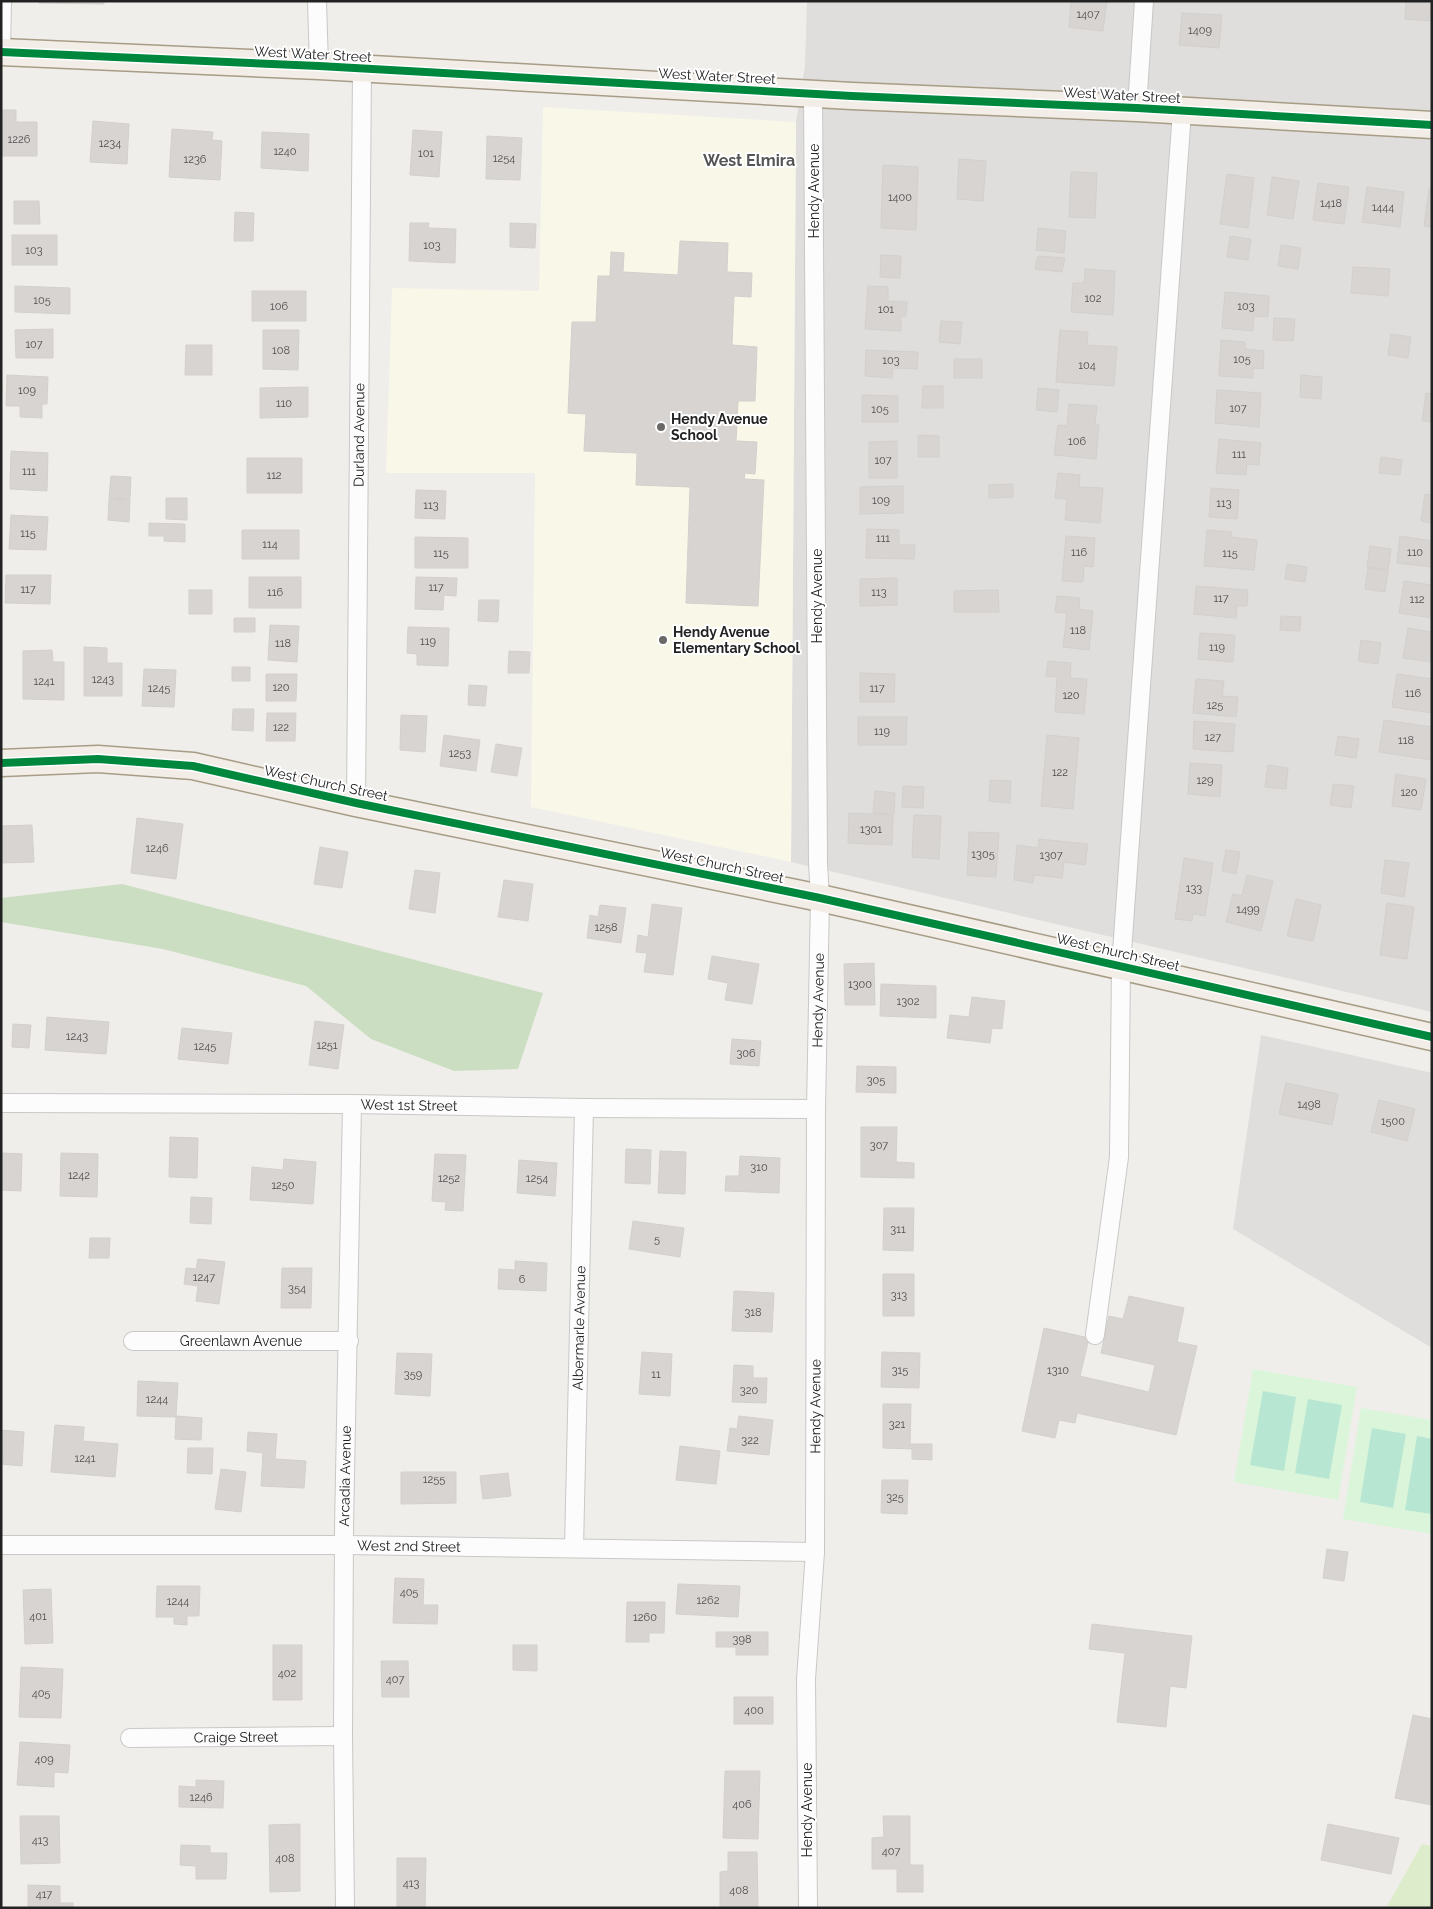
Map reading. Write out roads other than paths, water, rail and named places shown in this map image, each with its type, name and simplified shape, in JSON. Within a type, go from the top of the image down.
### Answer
[{"type":"main road","name":"West Water Street","points":[[1,52],[319,66],[1432,125]]},
{"type":"main road","name":"West Church Street","points":[[1,763],[98,759],[193,766],[356,803],[820,898],[1432,1037]]},
{"type":"street","points":[[1,52],[2,1]]},
{"type":"street","points":[[317,1],[319,66]]},
{"type":"street","points":[[1137,108],[1144,1]]},
{"type":"street","name":"Durland Avenue","points":[[356,803],[362,69]]},
{"type":"street","name":"Hendy Avenue","points":[[808,1908],[806,1679],[815,1552],[816,1109],[820,898],[818,854],[813,93]]},
{"type":"street","points":[[1095,1335],[1119,1157],[1121,966],[1182,111]]},
{"type":"street","name":"West 1st Street","points":[[1,1103],[352,1104],[816,1109]]},
{"type":"street","name":"Arcadia Avenue","points":[[344,1908],[342,1736],[352,1104]]},
{"type":"street","name":"Albermarle Avenue","points":[[574,1548],[584,1108]]},
{"type":"street","name":"Greenlawn Avenue","points":[[133,1340],[349,1341]]},
{"type":"street","name":"West 2nd Street","points":[[1,1545],[344,1545],[815,1552]]},
{"type":"street","name":"Craige Street","points":[[130,1738],[342,1736]]},
{"type":"place","name":"Hendy Avenue School","points":[[661,427]]},
{"type":"place","name":"Hendy Avenue Elementary School","points":[[663,640]]},
{"type":"district","name":"West Elmira","points":[[749,160]]}]
